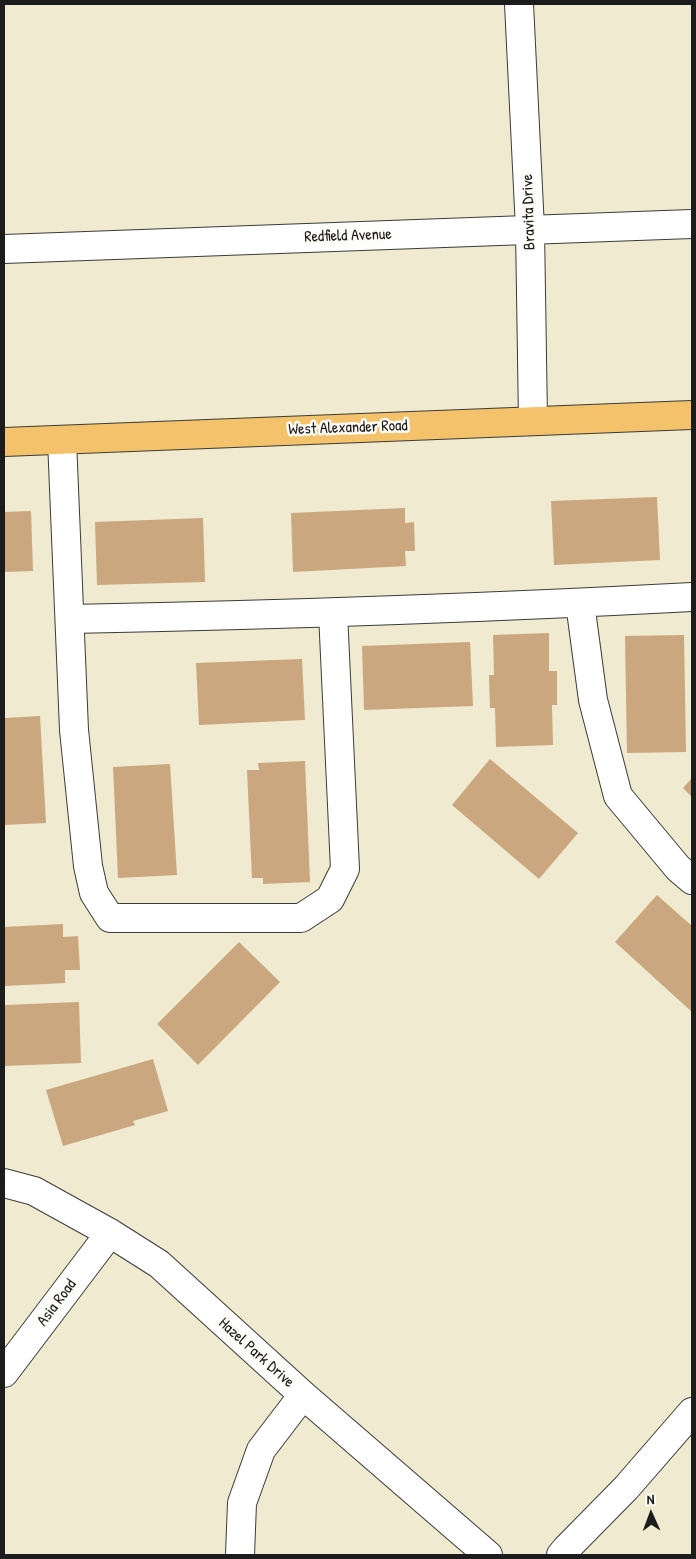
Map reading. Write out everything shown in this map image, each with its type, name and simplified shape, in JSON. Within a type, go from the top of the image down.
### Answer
[{"type":"main road","name":"West Alexander Road","points":[[4,442],[692,415]]},
{"type":"street","name":"Bravita Drive","points":[[519,4],[530,229],[533,421]]},
{"type":"street","name":"Redfield Avenue","points":[[4,249],[692,224]]},
{"type":"street","points":[[62,440],[74,730],[88,866],[94,893],[110,918],[301,918],[330,900],[345,869],[333,613]]},
{"type":"street","points":[[70,619],[333,613],[692,597]]},
{"type":"street","points":[[580,603],[593,700],[618,796],[678,868],[692,880]]},
{"type":"street","name":"Hazel Park Drive","points":[[4,1184],[34,1191],[110,1233],[158,1264],[304,1395],[488,1555]]},
{"type":"street","name":"Asia Road","points":[[4,1373],[110,1233]]},
{"type":"street","points":[[240,1555],[242,1503],[261,1450],[304,1395]]},
{"type":"street","points":[[561,1555],[626,1488],[692,1412]]},
{"type":"building","points":[[657,497],[660,560],[554,565],[551,501]]},
{"type":"building","points":[[405,508],[405,523],[414,522],[415,551],[405,551],[406,566],[293,572],[291,513]]},
{"type":"building","points":[[31,511],[33,571],[4,572],[4,512]]},
{"type":"building","points":[[203,518],[205,582],[97,585],[95,522]]},
{"type":"building","points":[[549,633],[549,671],[557,671],[557,705],[552,705],[553,745],[496,747],[495,708],[490,708],[489,675],[494,675],[493,635]]},
{"type":"building","points":[[684,635],[686,752],[627,753],[625,636]]},
{"type":"building","points":[[470,642],[473,706],[364,710],[362,646]]},
{"type":"building","points":[[302,659],[305,720],[199,725],[196,663]]},
{"type":"building","points":[[40,716],[46,823],[4,825],[4,718]]},
{"type":"building","points":[[490,759],[578,833],[539,879],[452,805]]},
{"type":"building","points":[[305,761],[310,882],[263,884],[263,878],[252,878],[247,770],[259,770],[258,763]]},
{"type":"building","points":[[170,764],[177,875],[118,878],[113,767]]},
{"type":"building","points":[[692,778],[692,797],[683,788]]},
{"type":"building","points":[[657,895],[692,926],[692,1012],[615,942]]},
{"type":"building","points":[[63,924],[63,937],[78,936],[80,970],[65,970],[65,983],[4,986],[4,927]]},
{"type":"building","points":[[239,942],[280,982],[198,1065],[157,1024]]},
{"type":"building","points":[[79,1002],[81,1063],[4,1066],[4,1005]]},
{"type":"building","points":[[153,1059],[168,1111],[133,1121],[135,1125],[63,1146],[46,1090]]}]
